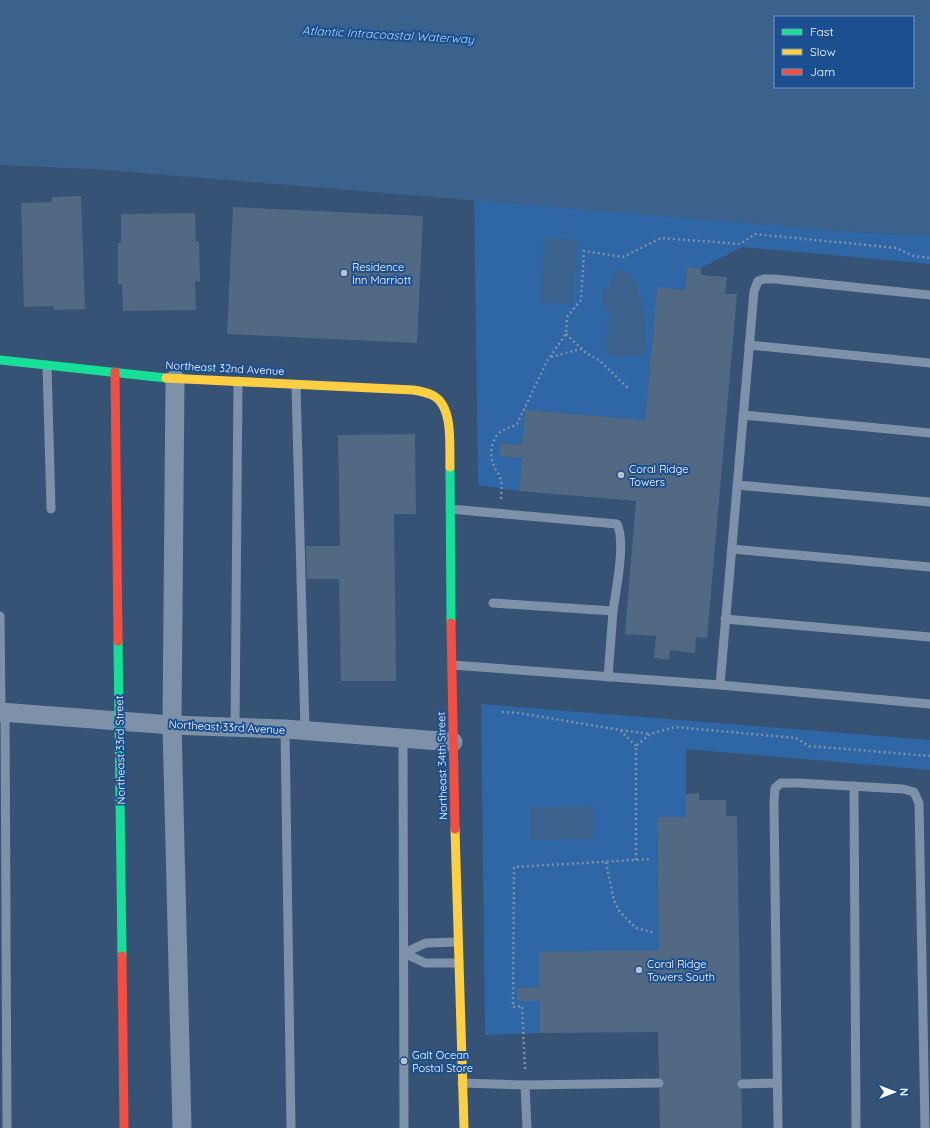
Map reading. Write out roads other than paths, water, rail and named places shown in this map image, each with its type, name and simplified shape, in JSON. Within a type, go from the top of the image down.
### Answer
[{"type":"street","name":"Northeast 32nd Avenue","points":[[0,360],[175,379],[412,390],[430,393],[444,405]]},
{"type":"street","name":"Northeast 33rd Street","points":[[115,372],[124,1128]]},
{"type":"street","points":[[175,379],[172,725],[182,1128]]},
{"type":"street","name":"Northeast 34th Street","points":[[444,405],[449,425],[453,742],[464,1128]]},
{"type":"street","name":"Northeast 33rd Avenue","points":[[2,712],[172,725],[285,729],[453,742]]},
{"type":"lane","points":[[720,685],[754,291],[758,281],[764,279],[930,295]]},
{"type":"lane","points":[[749,345],[930,363]]},
{"type":"lane","points":[[48,365],[51,509]]},
{"type":"lane","points":[[235,728],[238,381]]},
{"type":"lane","points":[[296,384],[304,731]]},
{"type":"lane","points":[[743,414],[930,433]]},
{"type":"lane","points":[[737,485],[930,502]]},
{"type":"lane","points":[[450,509],[618,524],[621,543],[613,610],[608,676]]},
{"type":"lane","points":[[732,549],[930,567]]},
{"type":"lane","points":[[493,603],[613,610]]},
{"type":"lane","points":[[0,616],[7,1128]]},
{"type":"lane","points":[[726,619],[930,637]]},
{"type":"lane","points":[[452,665],[720,685],[930,704]]},
{"type":"lane","points":[[285,729],[291,1128]]},
{"type":"lane","points":[[403,738],[404,1128]]},
{"type":"lane","points":[[778,1128],[775,788],[781,783],[903,789],[914,792],[919,803],[925,1128]]},
{"type":"lane","points":[[854,786],[856,1128]]},
{"type":"lane","points":[[404,953],[426,943],[458,942]]},
{"type":"lane","points":[[404,953],[425,963],[459,963]]},
{"type":"lane","points":[[462,1083],[525,1085],[659,1083]]},
{"type":"lane","points":[[742,1084],[777,1083]]},
{"type":"lane","points":[[525,1085],[527,1128]]},
{"type":"water","name":"Atlantic Intracoastal Waterway","points":[[0,0],[930,0],[930,235],[854,232],[93,169],[0,165]]},
{"type":"water","points":[[544,238],[577,240],[573,304],[540,303]]},
{"type":"water","points":[[622,269],[636,281],[645,317],[646,352],[638,355],[623,357],[609,355],[606,347],[606,338],[609,313],[601,301],[602,293],[608,286],[616,271]]},
{"type":"water","points":[[593,806],[593,839],[529,840],[529,807]]},
{"type":"place","name":"Residence Inn Marriott","points":[[344,273]]},
{"type":"place","name":"Coral Ridge Towers","points":[[621,475]]},
{"type":"place","name":"Coral Ridge Towers South","points":[[639,970]]},
{"type":"place","name":"Galt Ocean Postal Store","points":[[404,1061]]}]
